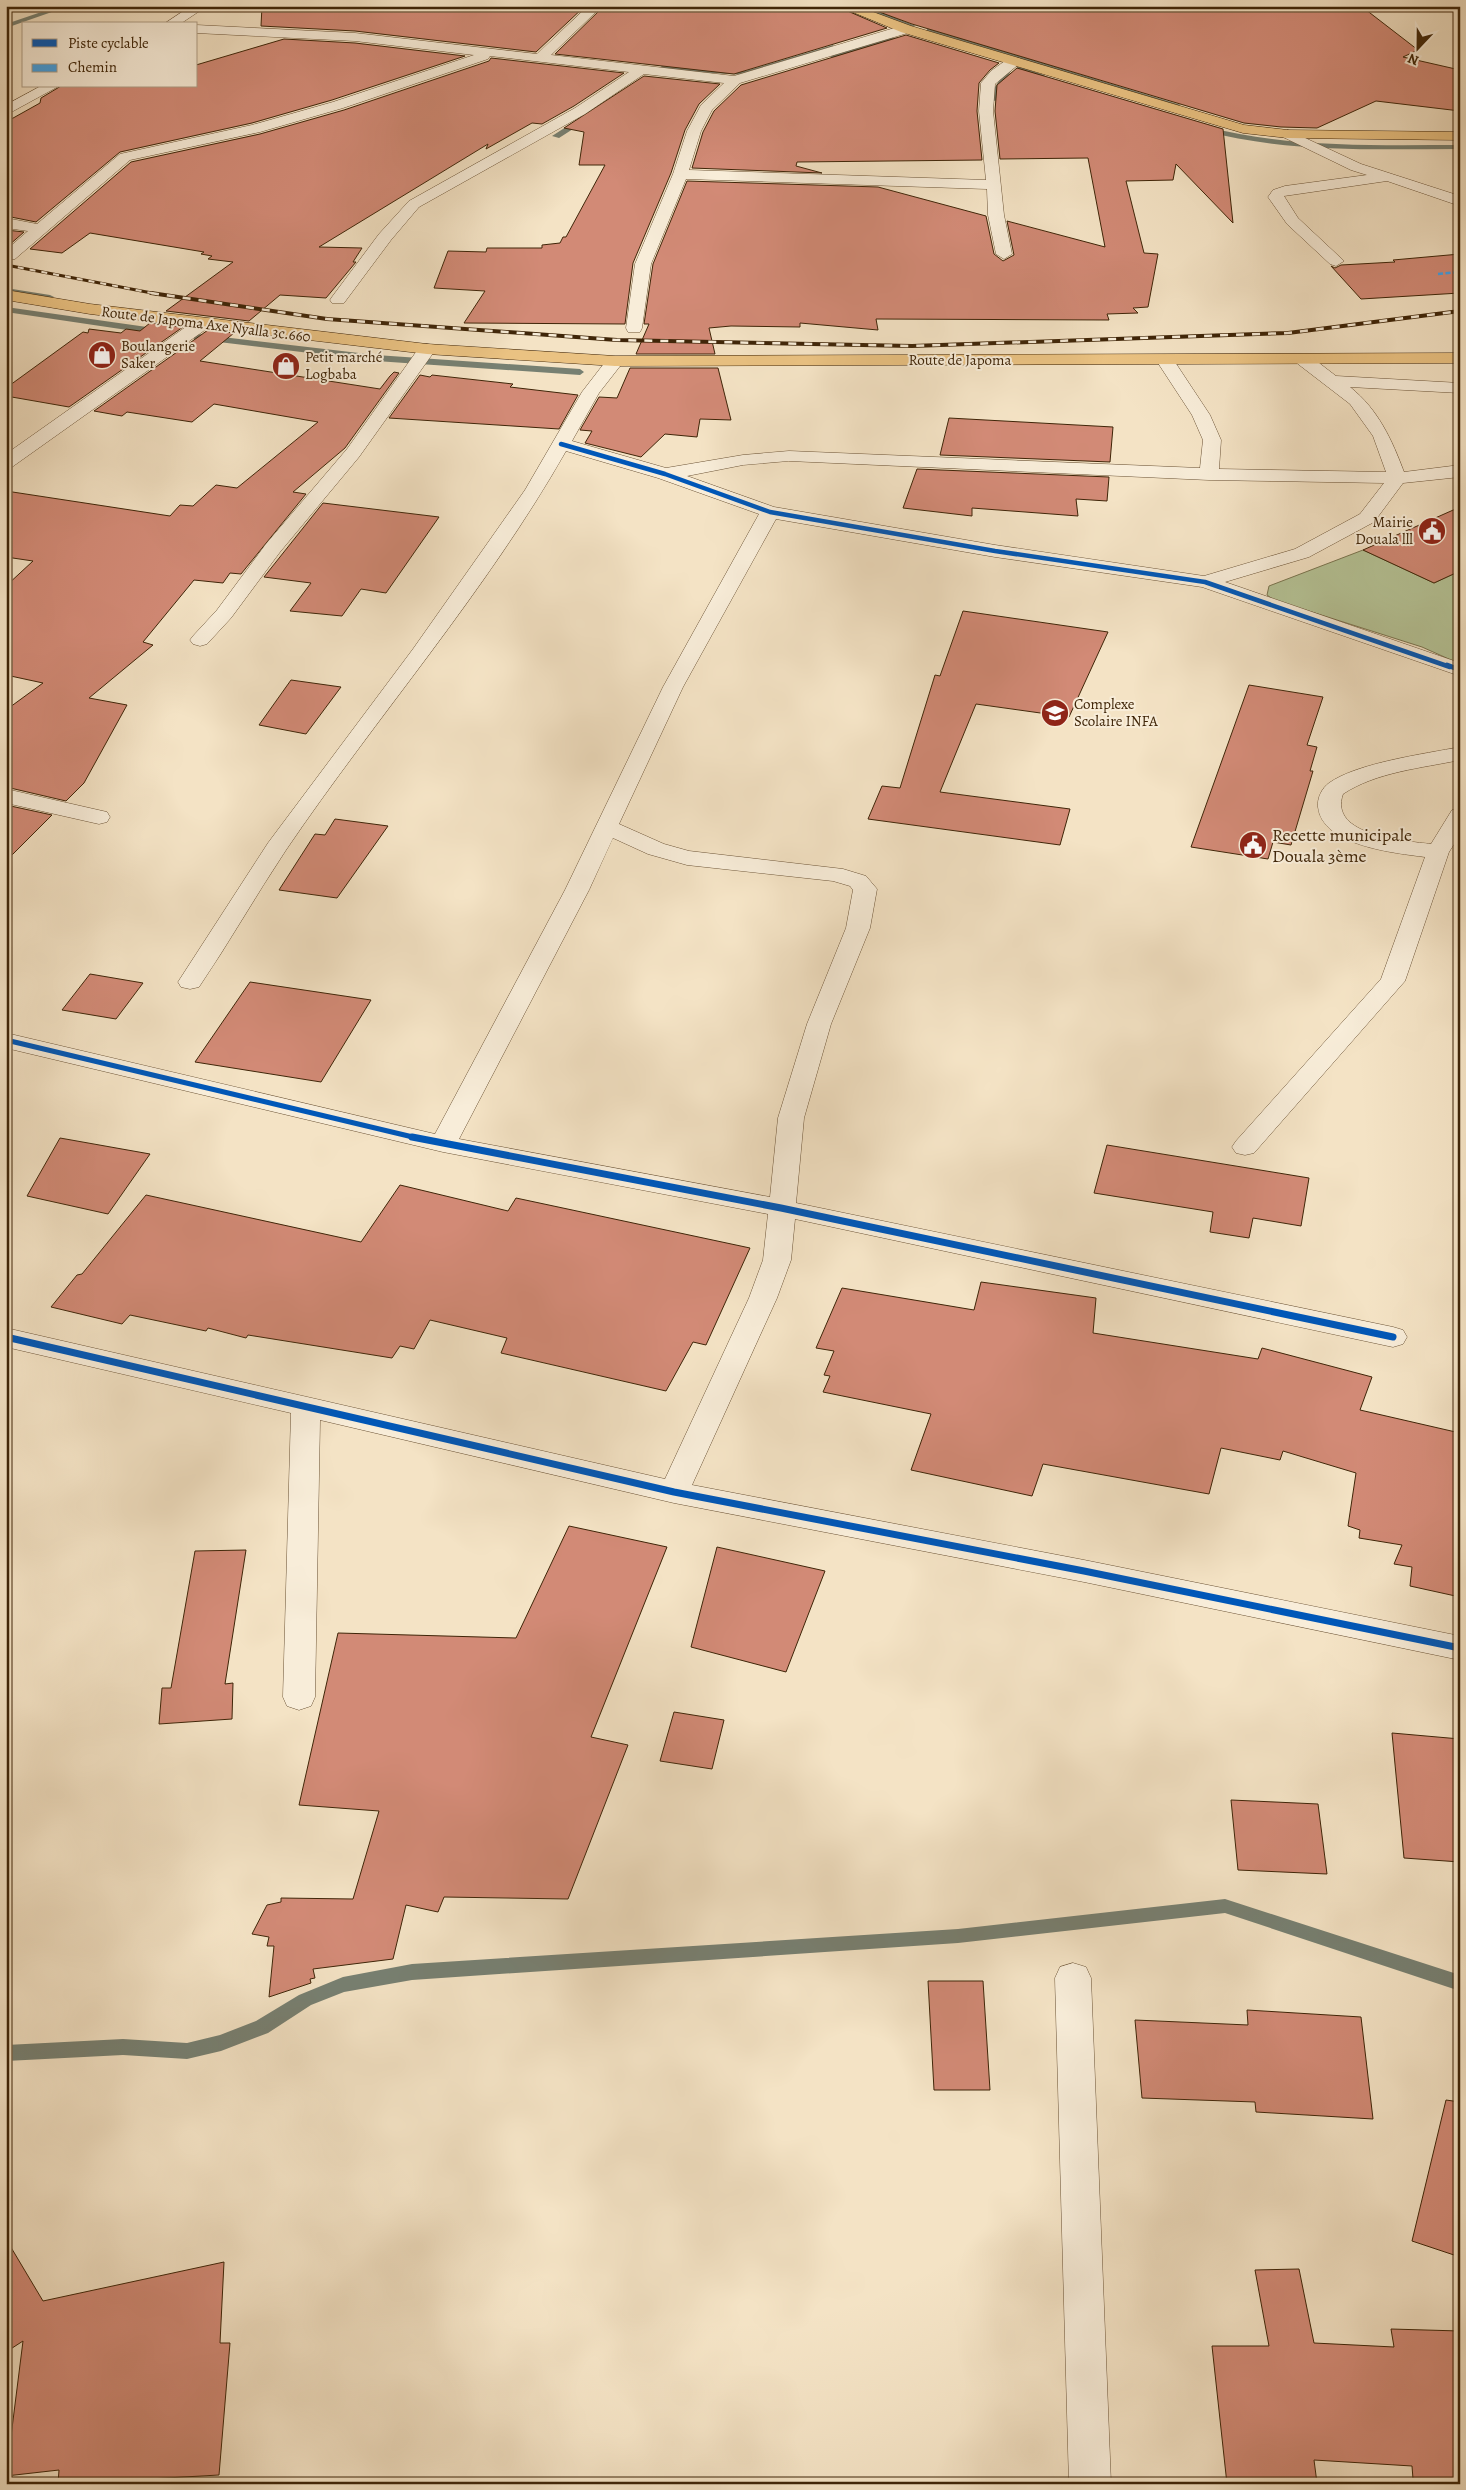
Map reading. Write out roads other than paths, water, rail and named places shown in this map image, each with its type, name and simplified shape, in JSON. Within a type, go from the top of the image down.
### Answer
[{"type":"main road","points":[[844,6],[906,29],[1221,124],[1261,132],[1288,134],[1460,136]]},
{"type":"main road","name":"Route de Japoma Axe Nyalla 3c.660","points":[[6,296],[90,310],[427,349],[615,361]]},
{"type":"main road","name":"Route de Japoma","points":[[615,361],[698,359],[1304,360],[1460,358]]},
{"type":"street","points":[[173,22],[201,6]]},
{"type":"street","points":[[539,59],[596,6]]},
{"type":"street","points":[[198,29],[332,34],[489,54],[735,80],[906,29]]},
{"type":"street","points":[[9,256],[125,156],[273,123],[338,105],[489,54]]},
{"type":"street","points":[[1004,254],[996,215],[986,111],[988,83],[996,74],[1014,61]]},
{"type":"street","points":[[338,300],[385,237],[414,204],[580,111],[641,70]]},
{"type":"street","points":[[634,328],[643,264],[680,174],[694,131],[706,108],[735,80]]},
{"type":"street","points":[[6,111],[48,88]]},
{"type":"street","points":[[1288,134],[1356,167],[1429,189],[1460,201]]},
{"type":"street","points":[[680,174],[993,185]]},
{"type":"street","points":[[1336,261],[1292,221],[1276,196],[1278,193],[1285,191],[1385,177]]},
{"type":"street","points":[[6,223],[42,229]]},
{"type":"street","points":[[6,463],[203,324]]},
{"type":"street","points":[[200,640],[224,614],[273,548],[353,453],[427,349]]},
{"type":"street","points":[[1165,360],[1201,415],[1212,440],[1209,474]]},
{"type":"street","points":[[1304,360],[1356,400],[1382,436],[1397,478]]},
{"type":"street","points":[[190,982],[276,848],[420,653],[528,499],[591,392],[615,361]]},
{"type":"street","points":[[1332,380],[1460,388]]},
{"type":"street","points":[[561,444],[665,474],[770,512],[996,551],[1205,582],[1460,670]]},
{"type":"street","points":[[665,474],[743,460],[789,456],[1209,474],[1397,478],[1460,471]]},
{"type":"street","points":[[1205,582],[1302,553],[1367,518],[1397,478]]},
{"type":"street","points":[[443,1144],[577,890],[673,687],[770,512]]},
{"type":"street","points":[[1438,852],[1386,844],[1351,834],[1332,820],[1328,804],[1334,789],[1354,779],[1460,753]]},
{"type":"street","points":[[6,796],[99,817]]},
{"type":"street","points":[[1245,1148],[1393,981],[1438,852],[1460,815]]},
{"type":"street","points":[[607,827],[656,849],[687,858],[836,874],[858,881],[865,888],[858,928],[819,1024],[791,1118],[781,1208],[778,1260],[763,1298],[674,1492]]},
{"type":"street","points":[[8,1046],[443,1144],[781,1208],[1393,1336]]},
{"type":"street","points":[[6,1337],[674,1492],[1084,1571],[1460,1648]]},
{"type":"street","points":[[299,1697],[306,1408]]},
{"type":"street","points":[[1073,1978],[1090,2484]]},
{"type":"waterway","points":[[6,26],[66,6]]},
{"type":"waterway","points":[[859,6],[913,26]]},
{"type":"waterway","points":[[928,30],[988,47]]},
{"type":"waterway","points":[[833,56],[889,40],[908,39]]},
{"type":"waterway","points":[[662,68],[745,73],[833,47]]},
{"type":"waterway","points":[[990,48],[1177,105]]},
{"type":"waterway","points":[[1018,68],[1042,76]]},
{"type":"waterway","points":[[995,100],[996,90],[1008,71]]},
{"type":"waterway","points":[[556,136],[583,120]]},
{"type":"waterway","points":[[1207,129],[1237,137],[1300,145],[1332,147],[1460,147]]},
{"type":"waterway","points":[[6,290],[50,297]]},
{"type":"waterway","points":[[6,309],[161,332]]},
{"type":"waterway","points":[[197,337],[376,358],[580,372]]},
{"type":"waterway","points":[[6,2053],[123,2047],[187,2051],[221,2043],[262,2027],[305,2000],[343,1985],[412,1972],[958,1936],[1225,1906],[1460,1983]]},
{"type":"railway","points":[[6,265],[154,294]]},
{"type":"railway","points":[[154,294],[327,319],[617,340],[912,346],[1288,333],[1460,311]]},
{"type":"place","name":"Boulangerie Saker","points":[[102,355]]},
{"type":"place","name":"Petit marché Logbaba","points":[[286,366]]},
{"type":"place","name":"Mairie Douala lll","points":[[1432,531]]},
{"type":"place","name":"Complexe Scolaire INFA","points":[[1055,713]]},
{"type":"place","name":"Recette municipale Douala 3ème","points":[[1253,845]]}]
